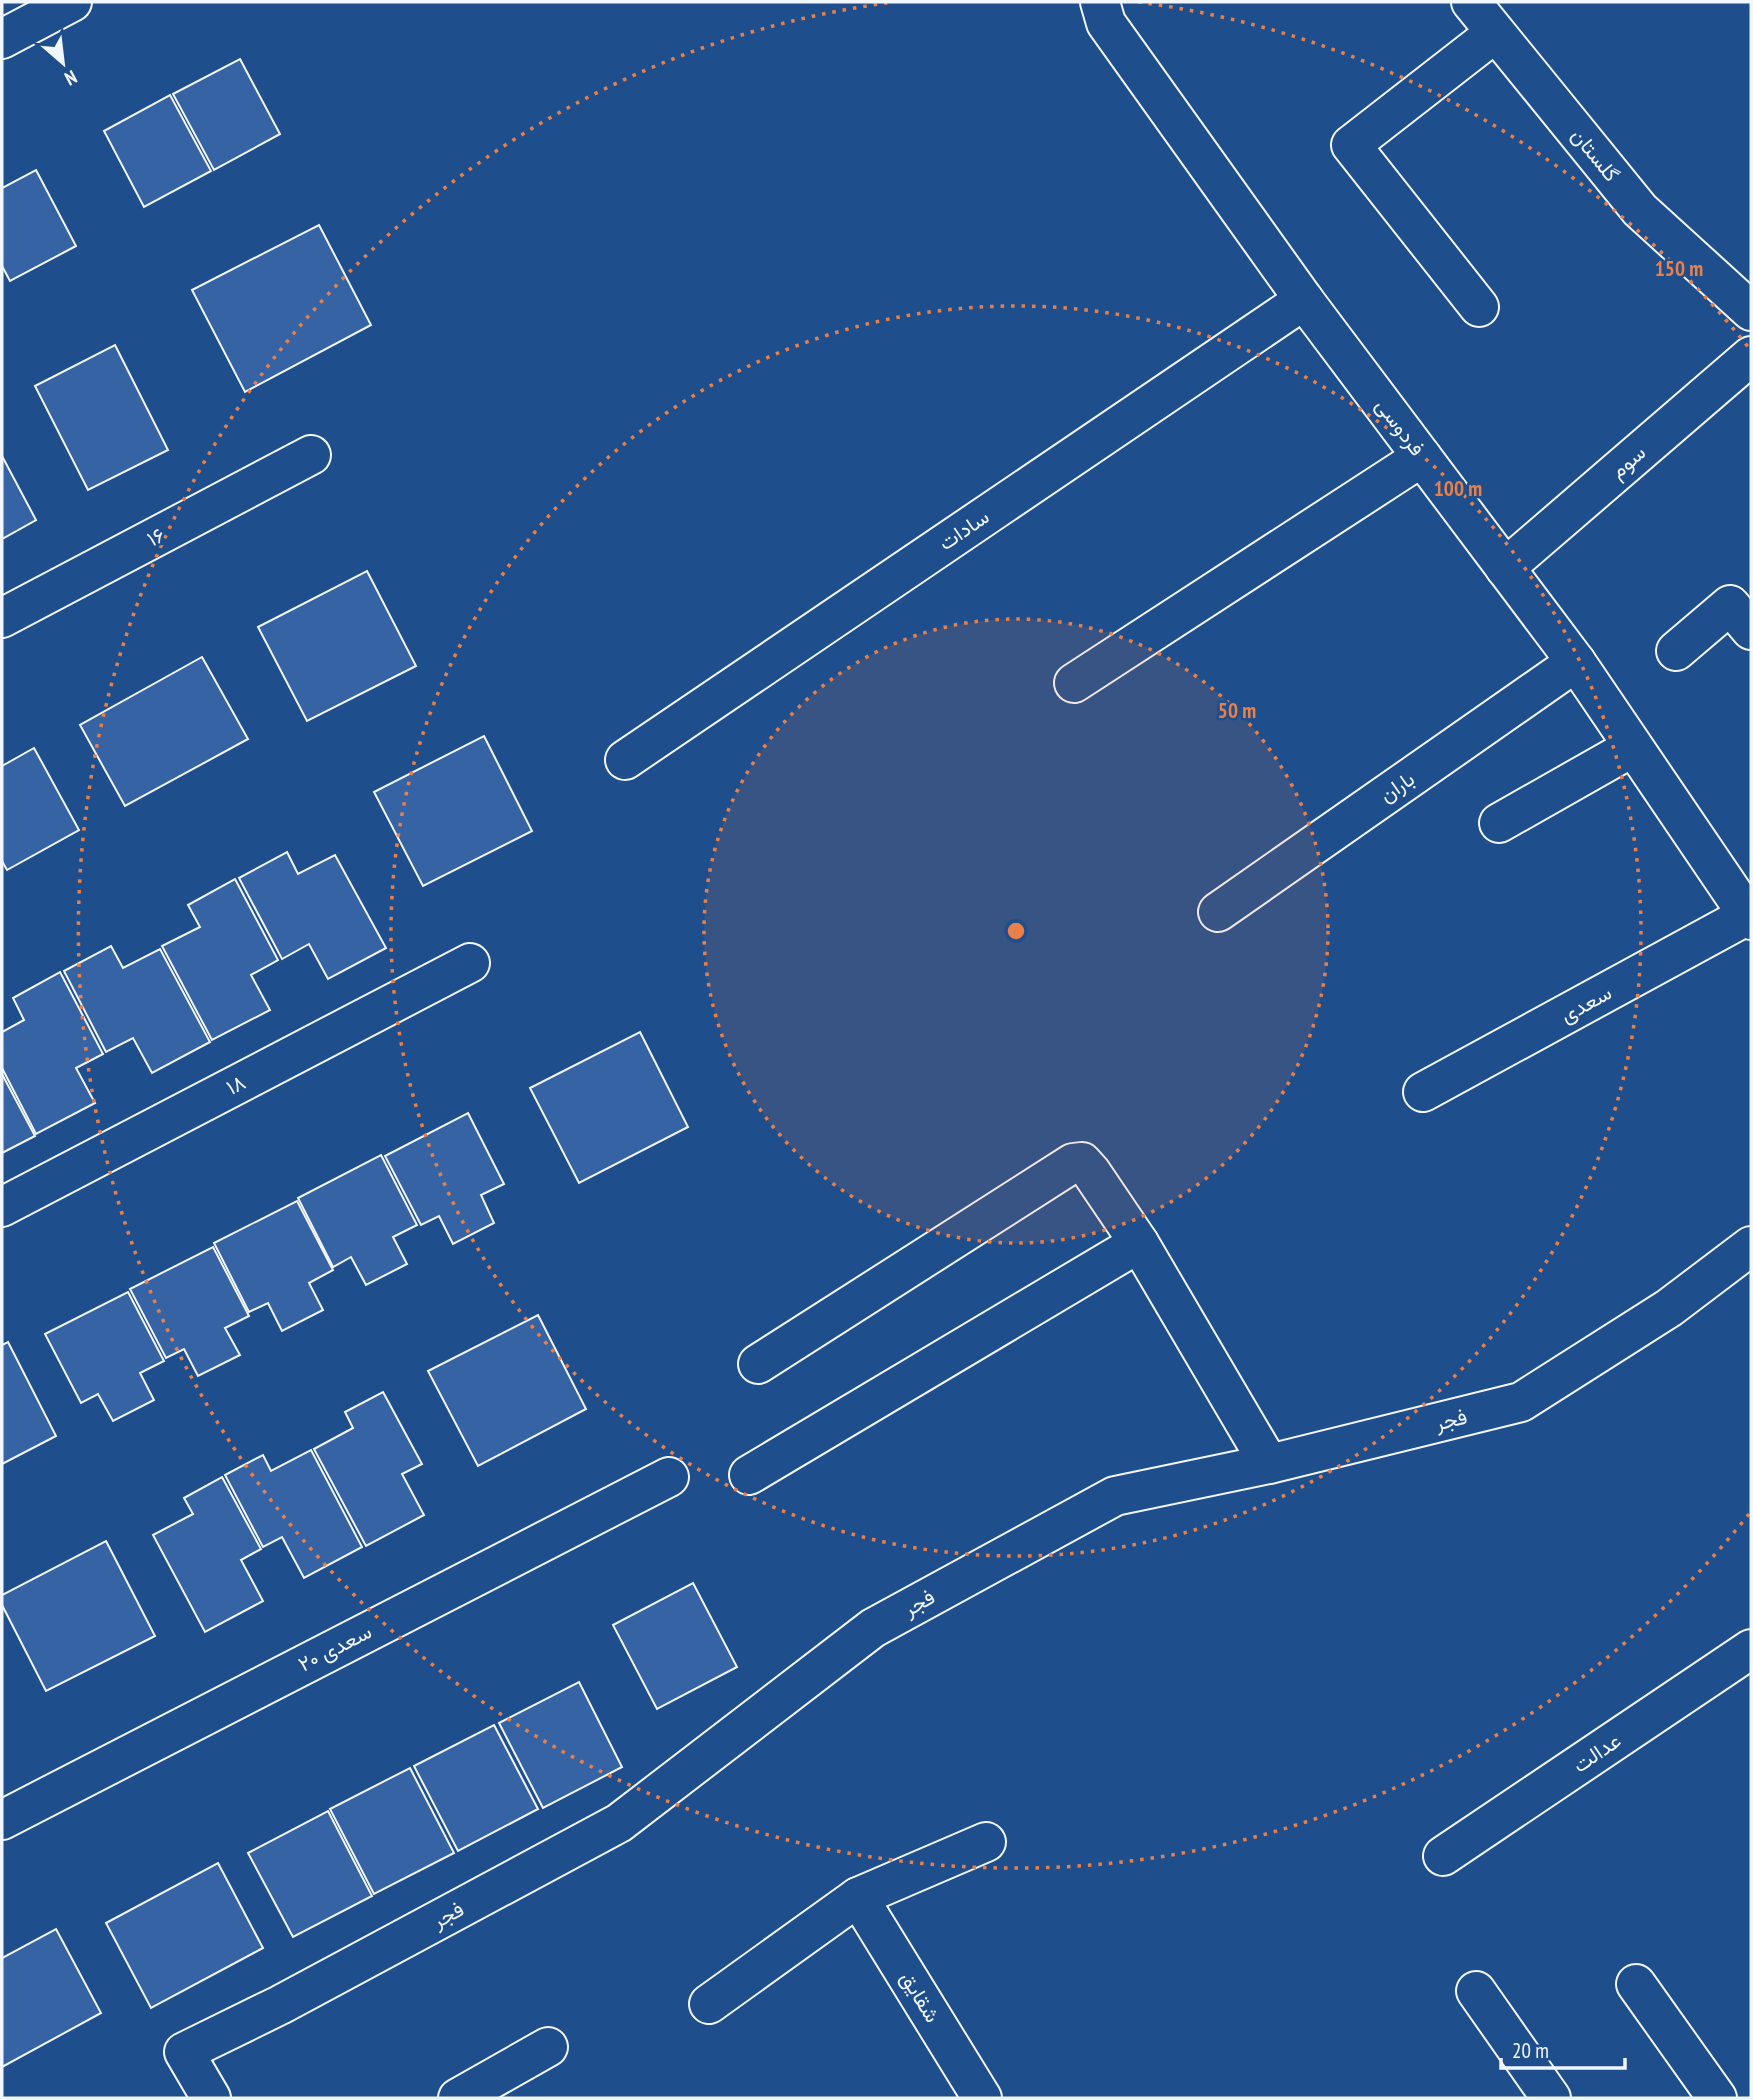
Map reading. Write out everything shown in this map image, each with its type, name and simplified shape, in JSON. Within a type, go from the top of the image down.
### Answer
[{"type":"street","points":[[2,39],[72,2]]},
{"type":"street","name":"فردوسی","points":[[1100,2],[1106,23],[1304,300],[1576,662],[1750,918]]},
{"type":"street","name":"گلستان","points":[[1471,2],[1640,210],[1745,295]]},
{"type":"street","points":[[1479,307],[1351,145],[1495,33]]},
{"type":"street","name":"سادات","points":[[625,760],[1304,300]]},
{"type":"street","name":"سوم","points":[[1505,568],[1751,356]]},
{"type":"street","name":"۱۶","points":[[2,618],[311,455]]},
{"type":"street","points":[[1074,683],[1422,457]]},
{"type":"street","points":[[1676,651],[1730,605],[1751,631]]},
{"type":"street","name":"باران","points":[[1218,912],[1576,662]]},
{"type":"street","points":[[1499,823],[1633,747]]},
{"type":"street","name":"سعدی","points":[[1423,1092],[1750,918]]},
{"type":"street","name":"۱۸","points":[[2,1207],[470,963]]},
{"type":"street","points":[[758,1364],[1073,1163],[1082,1162],[1139,1243],[1269,1464]]},
{"type":"street","points":[[749,1475],[1139,1243]]},
{"type":"street","name":"فجر","points":[[211,2098],[184,2052],[280,2005],[619,1823],[873,1628],[1115,1496],[1269,1464],[1521,1402],[1669,1308],[1751,1246]]},
{"type":"street","name":"سعدی ۲۰","points":[[2,1820],[669,1477]]},
{"type":"street","name":"عدالت","points":[[1443,1856],[1751,1649]]},
{"type":"street","points":[[709,2004],[858,1896],[986,1842]]},
{"type":"street","name":"شقایق","points":[[858,1896],[982,2098]]},
{"type":"street","points":[[1636,1984],[1717,2098]]},
{"type":"street","points":[[1476,1991],[1551,2098]]},
{"type":"street","points":[[458,2098],[548,2047]]},
{"type":"building","points":[[240,59],[280,134],[214,170],[173,94]]},
{"type":"building","points":[[170,95],[211,171],[144,207],[104,131]]},
{"type":"building","points":[[36,170],[76,246],[10,281],[2,266],[2,188]]},
{"type":"building","points":[[319,225],[371,325],[245,392],[192,290]]},
{"type":"building","points":[[115,345],[168,450],[88,490],[35,386]]},
{"type":"building","points":[[2,456],[36,520],[2,539]]},
{"type":"building","points":[[367,571],[416,666],[307,721],[258,627]]},
{"type":"building","points":[[202,657],[248,739],[125,806],[80,725]]},
{"type":"building","points":[[484,736],[532,831],[423,886],[374,792]]},
{"type":"building","points":[[34,748],[79,830],[7,870],[2,861],[2,766]]},
{"type":"building","points":[[287,852],[298,874],[335,855],[386,948],[328,979],[309,944],[282,959],[239,878]]},
{"type":"building","points":[[235,879],[278,960],[251,975],[270,1010],[212,1040],[162,946],[200,927],[188,905]]},
{"type":"building","points":[[111,946],[123,968],[160,949],[210,1042],[152,1073],[133,1038],[106,1052],[64,971]]},
{"type":"building","points":[[60,972],[103,1054],[76,1068],[95,1103],[36,1134],[2,1068],[2,1032],[24,1020],[13,998]]},
{"type":"building","points":[[640,1032],[688,1127],[579,1183],[530,1088]]},
{"type":"building","points":[[2,1074],[35,1136],[2,1153]]},
{"type":"building","points":[[468,1113],[504,1184],[481,1195],[494,1223],[453,1244],[439,1216],[421,1225],[385,1156]]},
{"type":"building","points":[[381,1155],[417,1225],[393,1237],[407,1264],[366,1285],[351,1257],[333,1267],[298,1198]]},
{"type":"building","points":[[297,1201],[333,1270],[309,1283],[323,1310],[282,1331],[268,1303],[249,1312],[214,1243]]},
{"type":"building","points":[[213,1247],[249,1316],[225,1328],[240,1355],[198,1376],[184,1349],[166,1358],[130,1289]]},
{"type":"building","points":[[128,1292],[164,1361],[140,1373],[154,1400],[113,1421],[98,1394],[81,1403],[45,1334]]},
{"type":"building","points":[[538,1315],[586,1409],[478,1466],[428,1371]]},
{"type":"building","points":[[8,1342],[56,1436],[2,1464],[2,1345]]},
{"type":"building","points":[[383,1392],[422,1464],[402,1474],[424,1515],[366,1546],[314,1449],[353,1428],[345,1412]]},
{"type":"building","points":[[311,1450],[362,1547],[304,1578],[282,1537],[263,1547],[225,1475],[263,1455],[271,1471]]},
{"type":"building","points":[[222,1477],[261,1549],[241,1560],[263,1601],[205,1632],[153,1535],[193,1514],[184,1498]]},
{"type":"building","points":[[106,1541],[155,1636],[46,1691],[2,1605],[2,1595]]},
{"type":"building","points":[[693,1583],[737,1667],[657,1709],[613,1625]]},
{"type":"building","points":[[579,1682],[622,1767],[543,1808],[499,1723]]},
{"type":"building","points":[[494,1725],[538,1809],[458,1851],[414,1766]]},
{"type":"building","points":[[410,1768],[454,1853],[374,1894],[330,1809]]},
{"type":"building","points":[[328,1811],[372,1896],[293,1937],[248,1853]]},
{"type":"building","points":[[218,1863],[263,1948],[151,2008],[106,1923]]},
{"type":"building","points":[[56,1929],[101,2013],[2,2067],[2,1958]]}]
